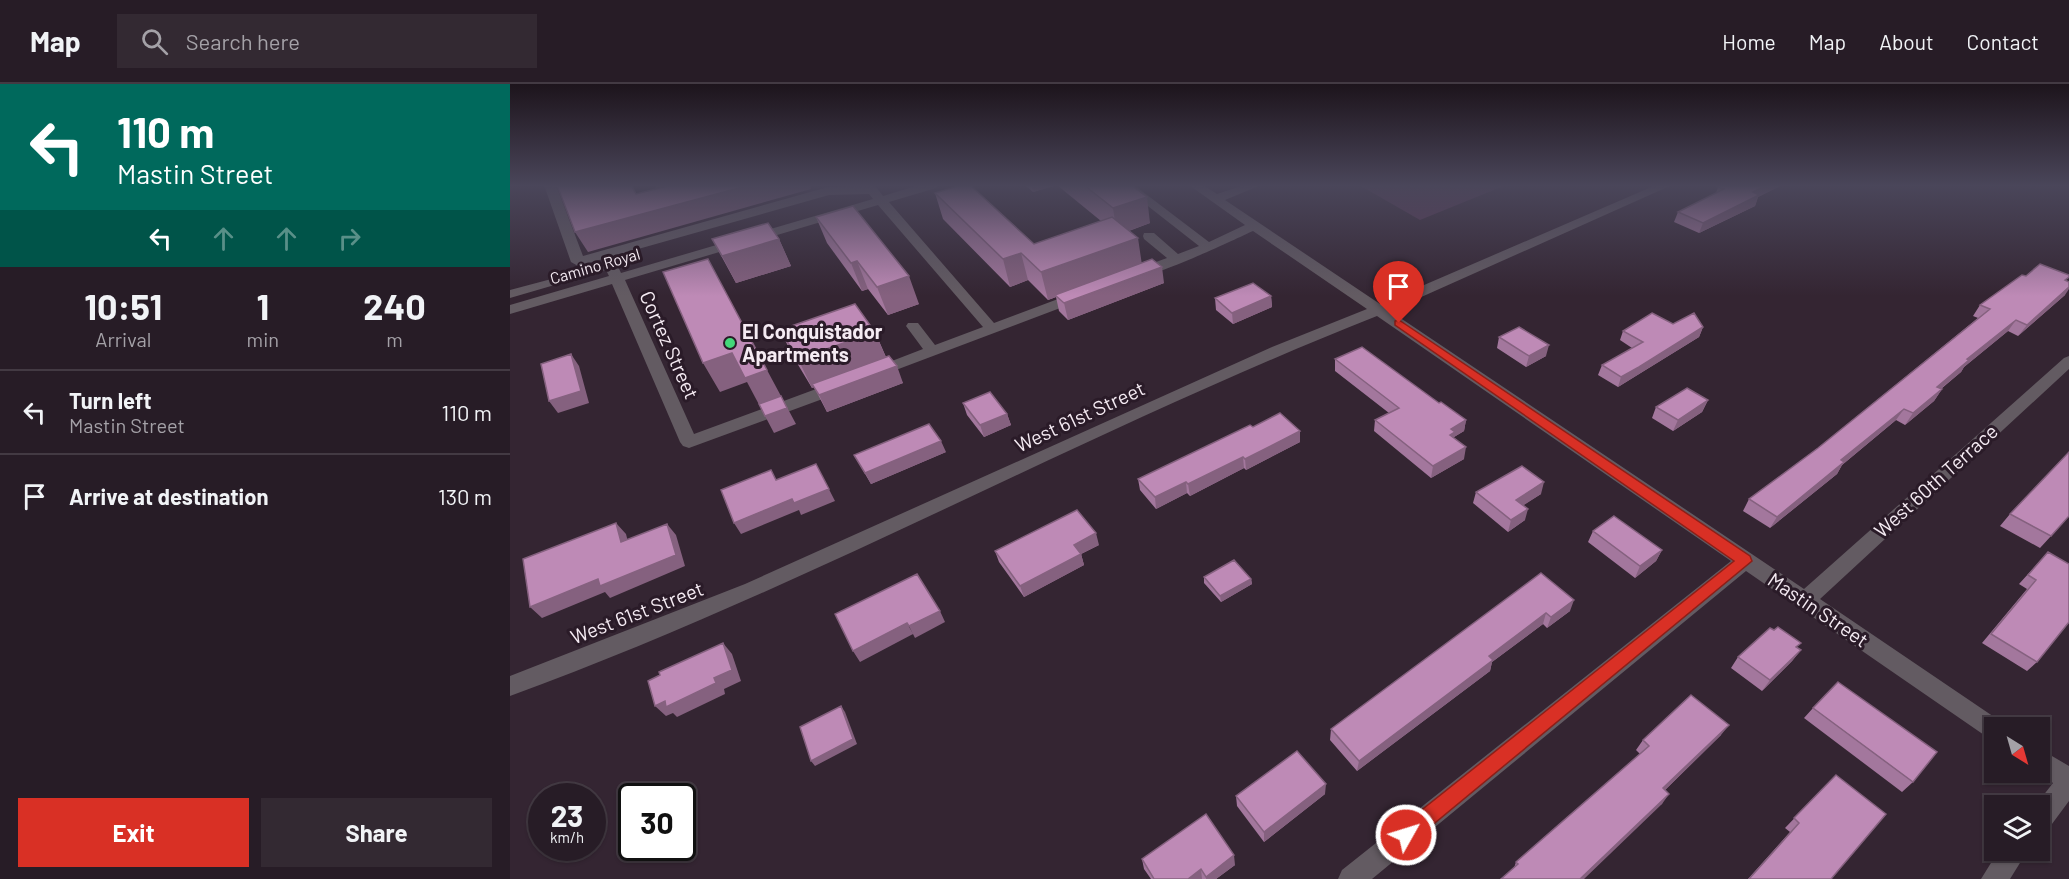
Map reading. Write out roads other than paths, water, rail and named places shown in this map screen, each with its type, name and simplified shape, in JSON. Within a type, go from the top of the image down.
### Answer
[{"type":"street","points":[[563,222],[578,262],[710,222]]},
{"type":"street","points":[[510,294],[614,272],[784,222]]},
{"type":"street","name":"Camino Royal","points":[[510,310],[614,272],[683,264],[800,222]]},
{"type":"street","points":[[899,222],[992,329]]},
{"type":"street","points":[[1174,222],[1208,248]]},
{"type":"street","name":"Mastin Street","points":[[1251,222],[1984,723]]},
{"type":"street","name":"West 61st Street","points":[[510,686],[742,594],[1277,350],[1379,310],[1581,222]]},
{"type":"street","points":[[1123,280],[1208,248],[1255,225]]},
{"type":"street","points":[[1149,236],[1177,259]]},
{"type":"street","name":"Cortez Street","points":[[614,272],[689,442],[933,351]]},
{"type":"street","points":[[913,326],[933,351],[1090,292]]},
{"type":"street","name":"West 60th Terrace","points":[[1804,601],[2069,361]]},
{"type":"street","points":[[1351,879],[1745,561]]},
{"type":"street","points":[[2050,767],[2069,780],[2050,806]]},
{"type":"street","points":[[1994,879],[2007,861]]},
{"type":"place","name":"El Conquistador Apartments","points":[[730,343]]}]
